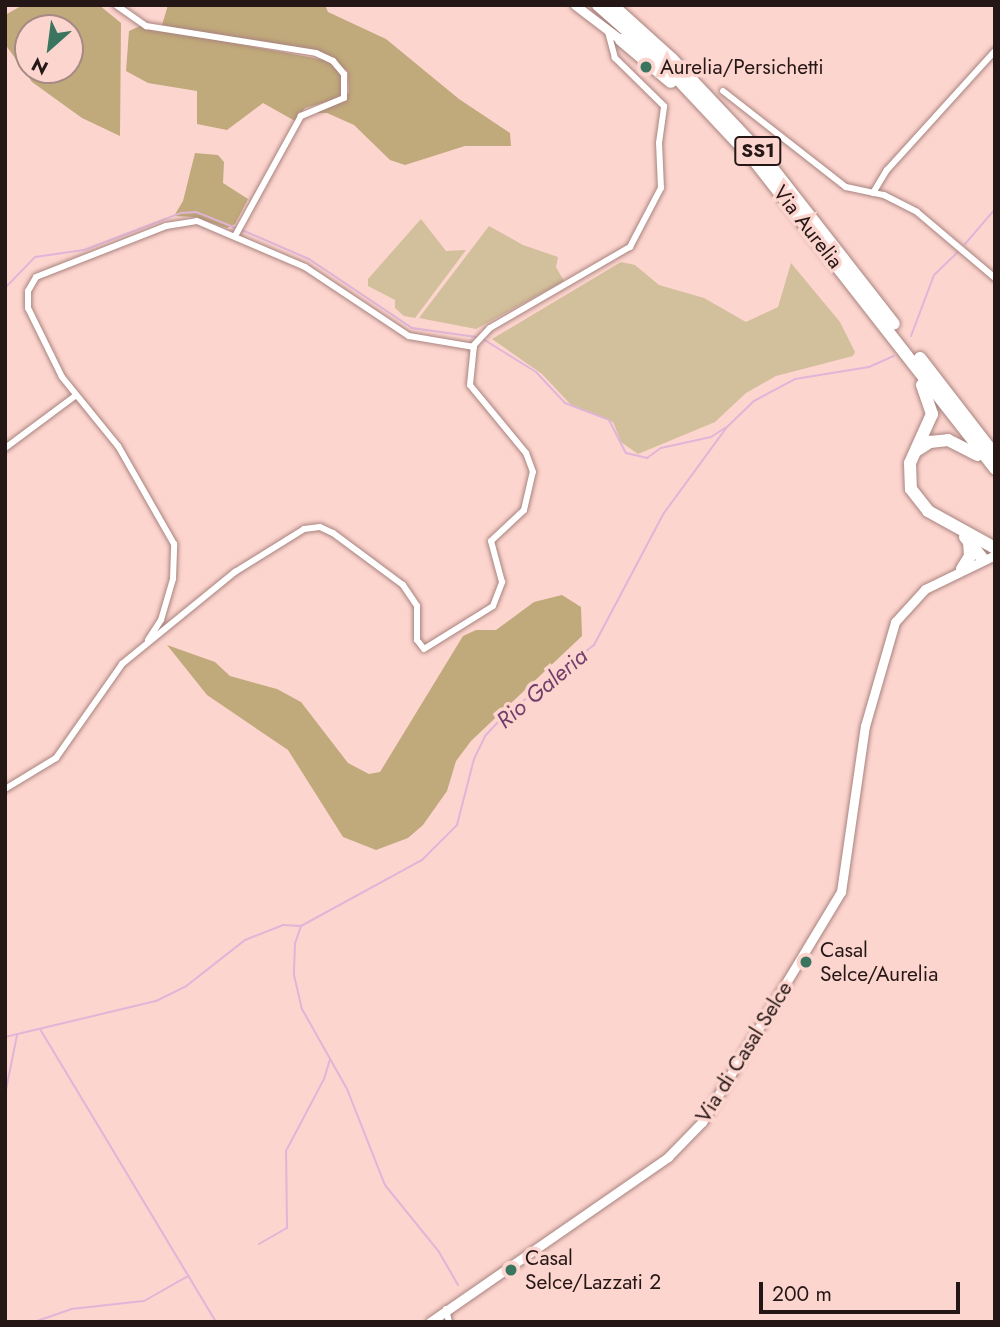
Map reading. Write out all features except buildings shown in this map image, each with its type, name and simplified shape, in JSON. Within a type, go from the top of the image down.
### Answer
[{"type":"highway","name":"Via Aurelia","points":[[598,5],[659,59],[741,146],[921,359],[995,455]]},
{"type":"highway","name":"Via Aurelia","points":[[612,5],[672,59],[749,141],[883,317],[906,354],[995,469]]},
{"type":"highway","points":[[621,40],[741,146]]},
{"type":"highway","points":[[906,354],[932,409],[908,475],[914,496],[989,557]]},
{"type":"highway","points":[[914,454],[930,442],[953,441],[972,450],[995,477]]},
{"type":"highway","points":[[970,539],[995,548]]},
{"type":"highway","points":[[962,569],[970,556],[970,539]]},
{"type":"main road","points":[[575,5],[621,40]]},
{"type":"main road","name":"Via di Casal Selce","points":[[430,1322],[668,1157],[702,1122],[841,892],[864,726],[895,622],[925,589],[989,557]]},
{"type":"street","points":[[116,5],[133,20],[153,27],[319,55],[344,74],[347,89],[344,99],[304,114],[238,231]]},
{"type":"street","points":[[5,789],[56,758],[118,669],[148,643],[235,572],[312,527],[337,536],[403,585],[417,606],[417,640],[423,648],[486,613],[502,582],[491,541],[524,510],[533,472],[527,455],[471,388],[468,375],[475,344],[481,335],[622,253],[635,241],[662,186],[659,148],[664,106],[618,62],[611,52],[607,29]]},
{"type":"street","points":[[618,62],[621,40]]},
{"type":"street","points":[[873,193],[887,170],[995,51]]},
{"type":"street","points":[[723,91],[846,187],[905,204],[995,278]]},
{"type":"street","points":[[148,643],[161,620],[173,579],[174,544],[118,446],[75,396],[30,313],[28,294],[36,277],[180,223],[201,222],[238,231],[315,273],[409,336],[475,344]]},
{"type":"street","points":[[5,449],[75,396]]},
{"type":"street","points":[[446,1309],[449,1322]]},
{"type":"shaded area","points":[[23,5],[99,5],[121,23],[120,136],[82,118],[35,84],[84,84],[84,14],[14,14],[14,57],[5,44],[5,15]]},
{"type":"shaded area","points":[[168,5],[325,5],[328,12],[386,39],[459,99],[510,133],[511,146],[465,146],[405,165],[390,160],[354,125],[327,113],[316,113],[349,93],[348,72],[329,56],[162,25]]},
{"type":"shaded area","points":[[140,26],[325,60],[337,68],[345,84],[340,98],[305,108],[295,121],[263,103],[227,130],[197,124],[197,91],[148,83],[126,71],[129,31]]},
{"type":"shaded area","points":[[195,153],[218,155],[224,162],[223,183],[248,199],[235,224],[227,228],[194,217],[174,216],[183,201]]},
{"type":"shaded area","points":[[421,219],[446,251],[466,250],[415,318],[404,316],[395,308],[395,300],[368,286],[368,279]]},
{"type":"shaded area","points":[[489,226],[523,245],[558,257],[556,267],[564,281],[476,329],[419,318]]},
{"type":"shaded area","points":[[621,262],[635,265],[659,285],[704,298],[746,322],[778,307],[791,263],[840,322],[855,352],[853,356],[776,376],[746,393],[715,422],[638,454],[621,442],[613,422],[573,407],[542,374],[492,339]]},
{"type":"shaded area","points":[[562,595],[581,607],[582,636],[471,741],[456,761],[447,791],[423,825],[408,838],[376,850],[343,837],[288,750],[207,695],[167,645],[215,662],[230,676],[277,689],[301,702],[348,763],[369,774],[380,772],[463,636],[476,630],[496,630],[534,602]]},
{"type":"waterway","name":"Rio Galeria","points":[[965,244],[995,209]]},
{"type":"waterway","points":[[5,288],[35,257],[84,250],[181,213],[196,212],[236,228]]},
{"type":"waterway","points":[[242,230],[309,259],[412,328],[476,337]]},
{"type":"waterway","name":"Rio Galeria","points":[[911,336],[934,275],[958,252]]},
{"type":"waterway","points":[[483,339],[536,372],[565,403],[609,420],[626,453],[647,458],[661,448],[711,437],[725,428]]},
{"type":"waterway","name":"Rio Galeria","points":[[5,1037],[156,1001],[185,987],[245,940],[283,925],[301,926],[422,860],[457,825],[474,759],[485,736],[503,717],[594,645],[664,513],[727,427],[754,401],[795,379],[869,367],[894,356]]},
{"type":"waterway","points":[[301,926],[295,943],[294,975],[302,1009],[347,1089],[385,1185],[439,1252],[458,1285]]},
{"type":"waterway","points":[[40,1029],[216,1322]]},
{"type":"waterway","points":[[5,1095],[17,1035]]},
{"type":"waterway","points":[[259,1244],[287,1228],[286,1151],[324,1079],[330,1059]]},
{"type":"waterway","points":[[37,1321],[71,1309],[144,1301],[188,1276]]},
{"type":"place","name":"Aurelia/Persichetti","points":[[646,67]]},
{"type":"place","name":"Casal Selce/Aurelia","points":[[806,962]]},
{"type":"place","name":"Casal Selce/Lazzati 2","points":[[511,1270]]}]
